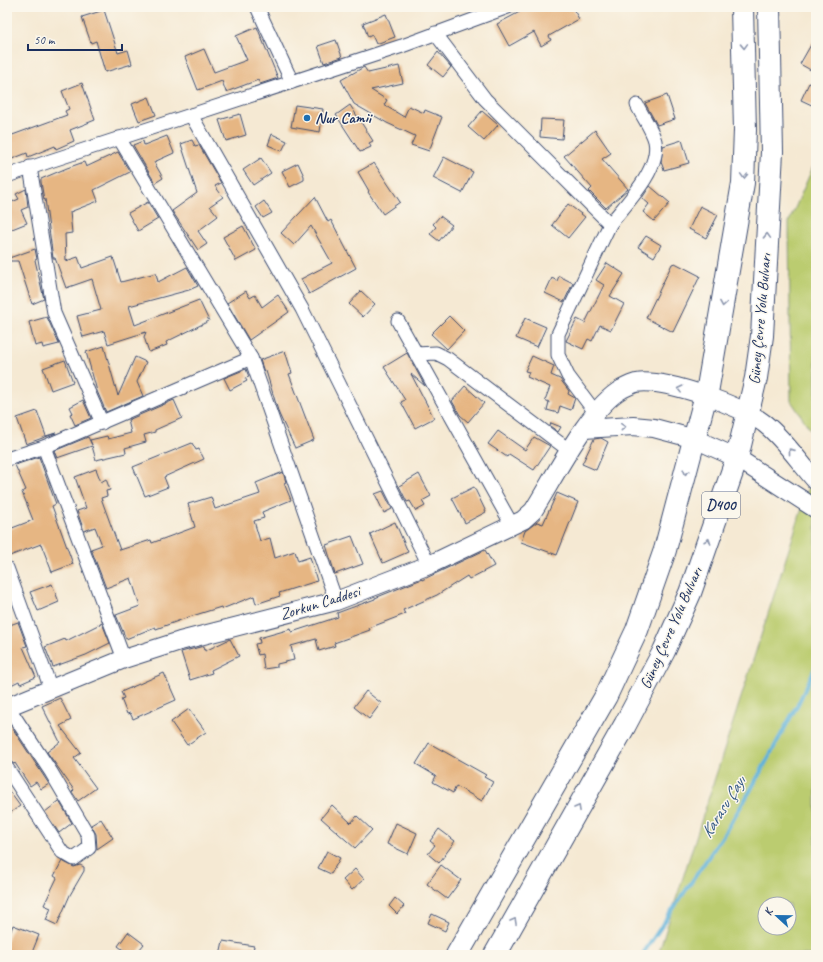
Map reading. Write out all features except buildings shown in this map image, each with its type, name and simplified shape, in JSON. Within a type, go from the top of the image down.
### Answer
[{"type":"highway","name":"Güney Çevre Yolu Bulvarı","points":[[457,955],[606,696],[637,630],[663,557],[706,396],[715,352],[743,183],[746,130],[742,7]]},
{"type":"highway","name":"Güney Çevre Yolu Bulvarı","points":[[495,955],[625,725],[664,651],[690,593],[737,458],[749,415],[762,336],[772,152],[769,7]]},
{"type":"street","points":[[257,7],[292,82]]},
{"type":"street","points":[[7,176],[30,167],[402,46],[490,10],[508,7]]},
{"type":"street","points":[[435,33],[485,99],[610,224]]},
{"type":"street","points":[[595,412],[568,376],[558,355],[558,334],[610,224],[650,172],[655,141],[637,105]]},
{"type":"street","points":[[191,115],[302,309],[428,565]]},
{"type":"street","points":[[119,138],[251,358],[336,601]]},
{"type":"street","points":[[30,167],[54,313],[102,422]]},
{"type":"street","points":[[398,320],[512,525]]},
{"type":"street","points":[[416,354],[436,353],[448,359],[570,451]]},
{"type":"street","points":[[7,459],[44,447],[251,358]]},
{"type":"street","name":"Zorkun Caddesi","points":[[8,707],[124,659],[180,641],[336,601],[428,565],[523,520],[533,511],[595,412],[622,389],[636,383],[675,387],[706,396],[764,423],[781,438],[816,481]]},
{"type":"street","points":[[584,429],[633,426],[654,428],[695,439],[737,458],[816,509]]},
{"type":"street","points":[[44,447],[124,659]]},
{"type":"street","points":[[7,568],[51,689]]},
{"type":"street","points":[[7,768],[62,852],[74,858],[89,848],[88,835],[51,772],[8,707]]},
{"type":"green space","points":[[816,160],[816,438],[791,401],[789,222]]},
{"type":"green space","points":[[816,465],[816,955],[658,955]]},
{"type":"waterway","name":"Karasu Çayı","points":[[642,955],[722,837],[749,793],[799,702],[816,666]]},
{"type":"place","name":"Nur Camii","points":[[307,118]]}]
